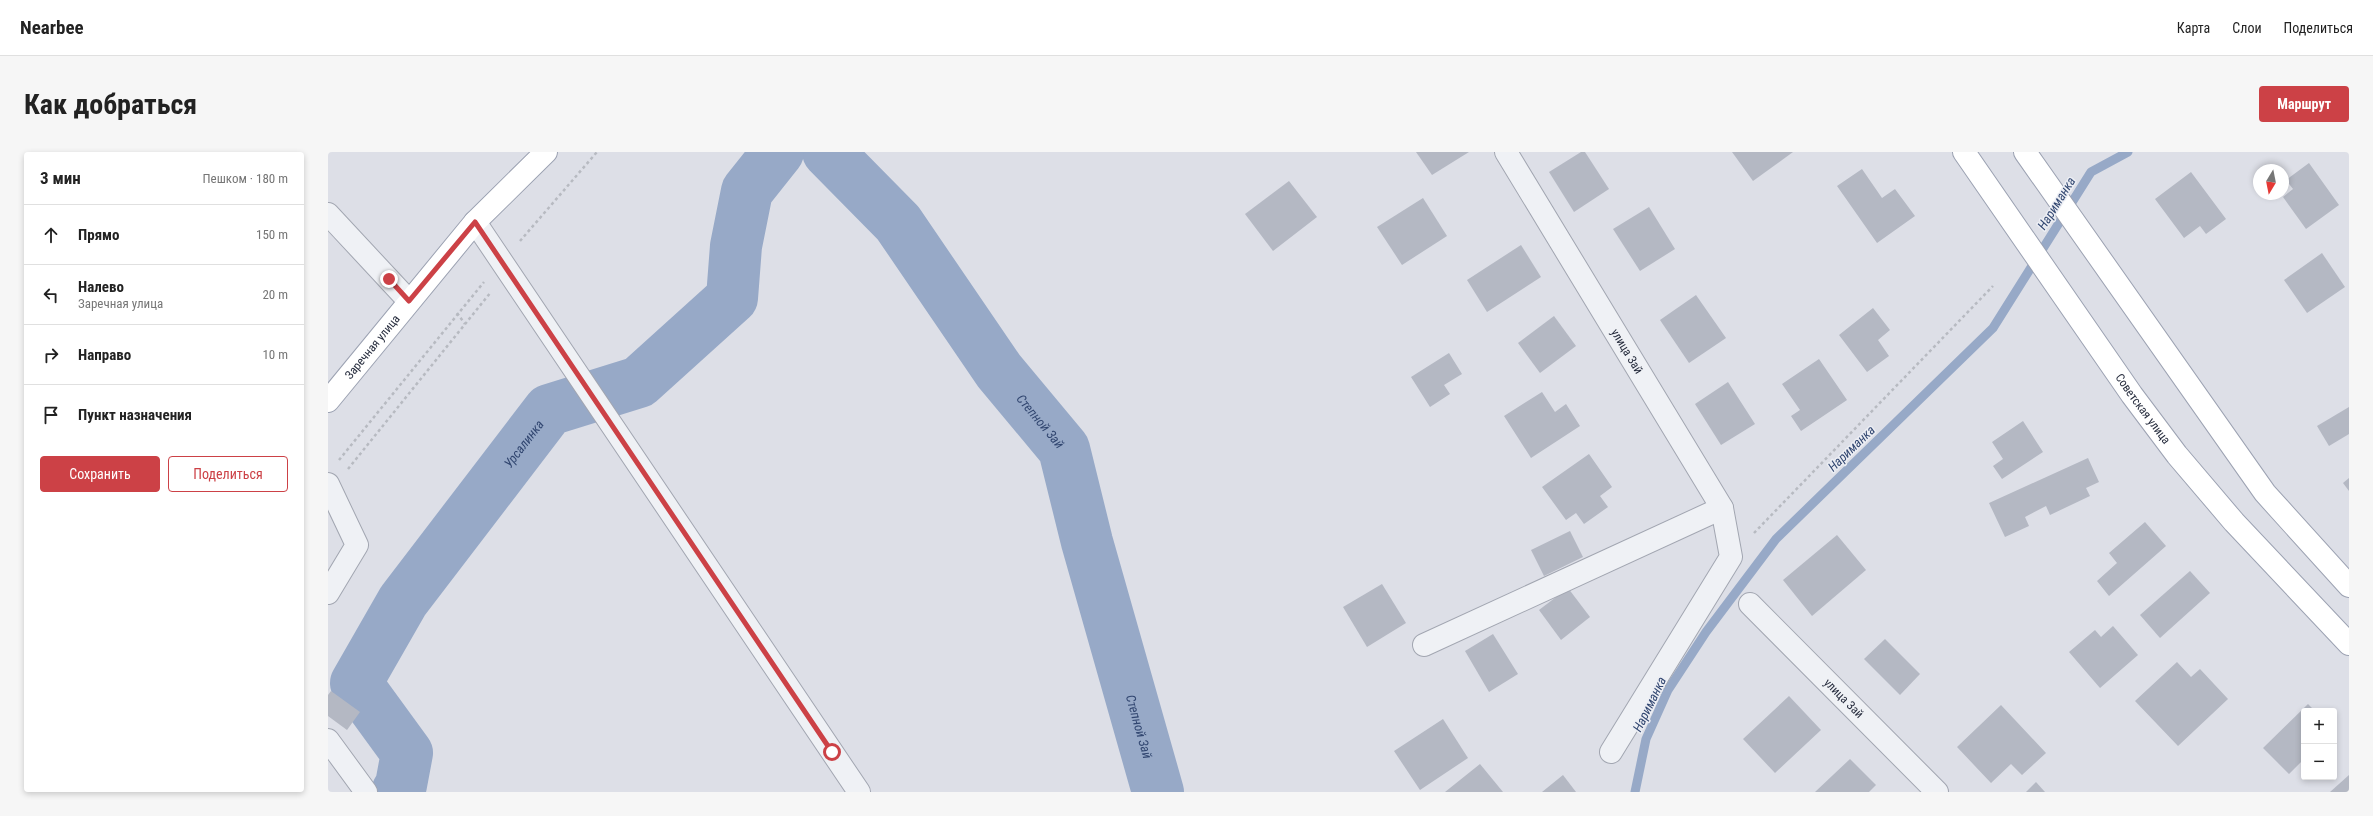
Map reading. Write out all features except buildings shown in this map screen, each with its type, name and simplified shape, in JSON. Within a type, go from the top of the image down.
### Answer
[{"type":"main road","name":"Заречная улица","points":[[328,401],[475,222],[546,152]]},
{"type":"main road","name":"Советская улица","points":[[1964,152],[2132,395],[2177,455],[2234,522],[2349,644]]},
{"type":"main road","points":[[2025,152],[2265,493],[2349,586]]},
{"type":"street","name":"улица Зай","points":[[1506,152],[1722,508],[1731,557]]},
{"type":"street","points":[[328,214],[409,301]]},
{"type":"street","points":[[475,222],[859,792]]},
{"type":"street","points":[[328,593],[357,545],[330,487]]},
{"type":"street","points":[[1424,645],[1722,508]]},
{"type":"street","points":[[1611,752],[1731,557]]},
{"type":"street","name":"улица Зай","points":[[1750,604],[1937,792]]},
{"type":"street","points":[[328,740],[366,792]]},
{"type":"path","points":[[330,487],[465,324],[504,267],[597,152]]},
{"type":"path","points":[[338,462],[457,312],[504,267]]},
{"type":"path","points":[[1731,557],[1993,286]]},
{"type":"path","points":[[457,312],[465,324]]},
{"type":"waterway","name":"Урсалинка","points":[[397,792],[401,785],[407,753],[356,683],[403,601],[549,410],[639,382],[732,298],[736,246],[747,191],[778,152]]},
{"type":"waterway","name":"Степной Зай","points":[[828,152],[898,223],[999,371],[1064,449],[1087,542],[1158,792]]},
{"type":"waterway","name":"Нариманка","points":[[1635,792],[1646,739],[1668,690],[1706,632],[1776,539],[1993,328],[2091,172],[2128,152]]},
{"type":"route","points":[[389,279],[409,301],[475,222],[507,272],[592,395],[832,752]]}]
